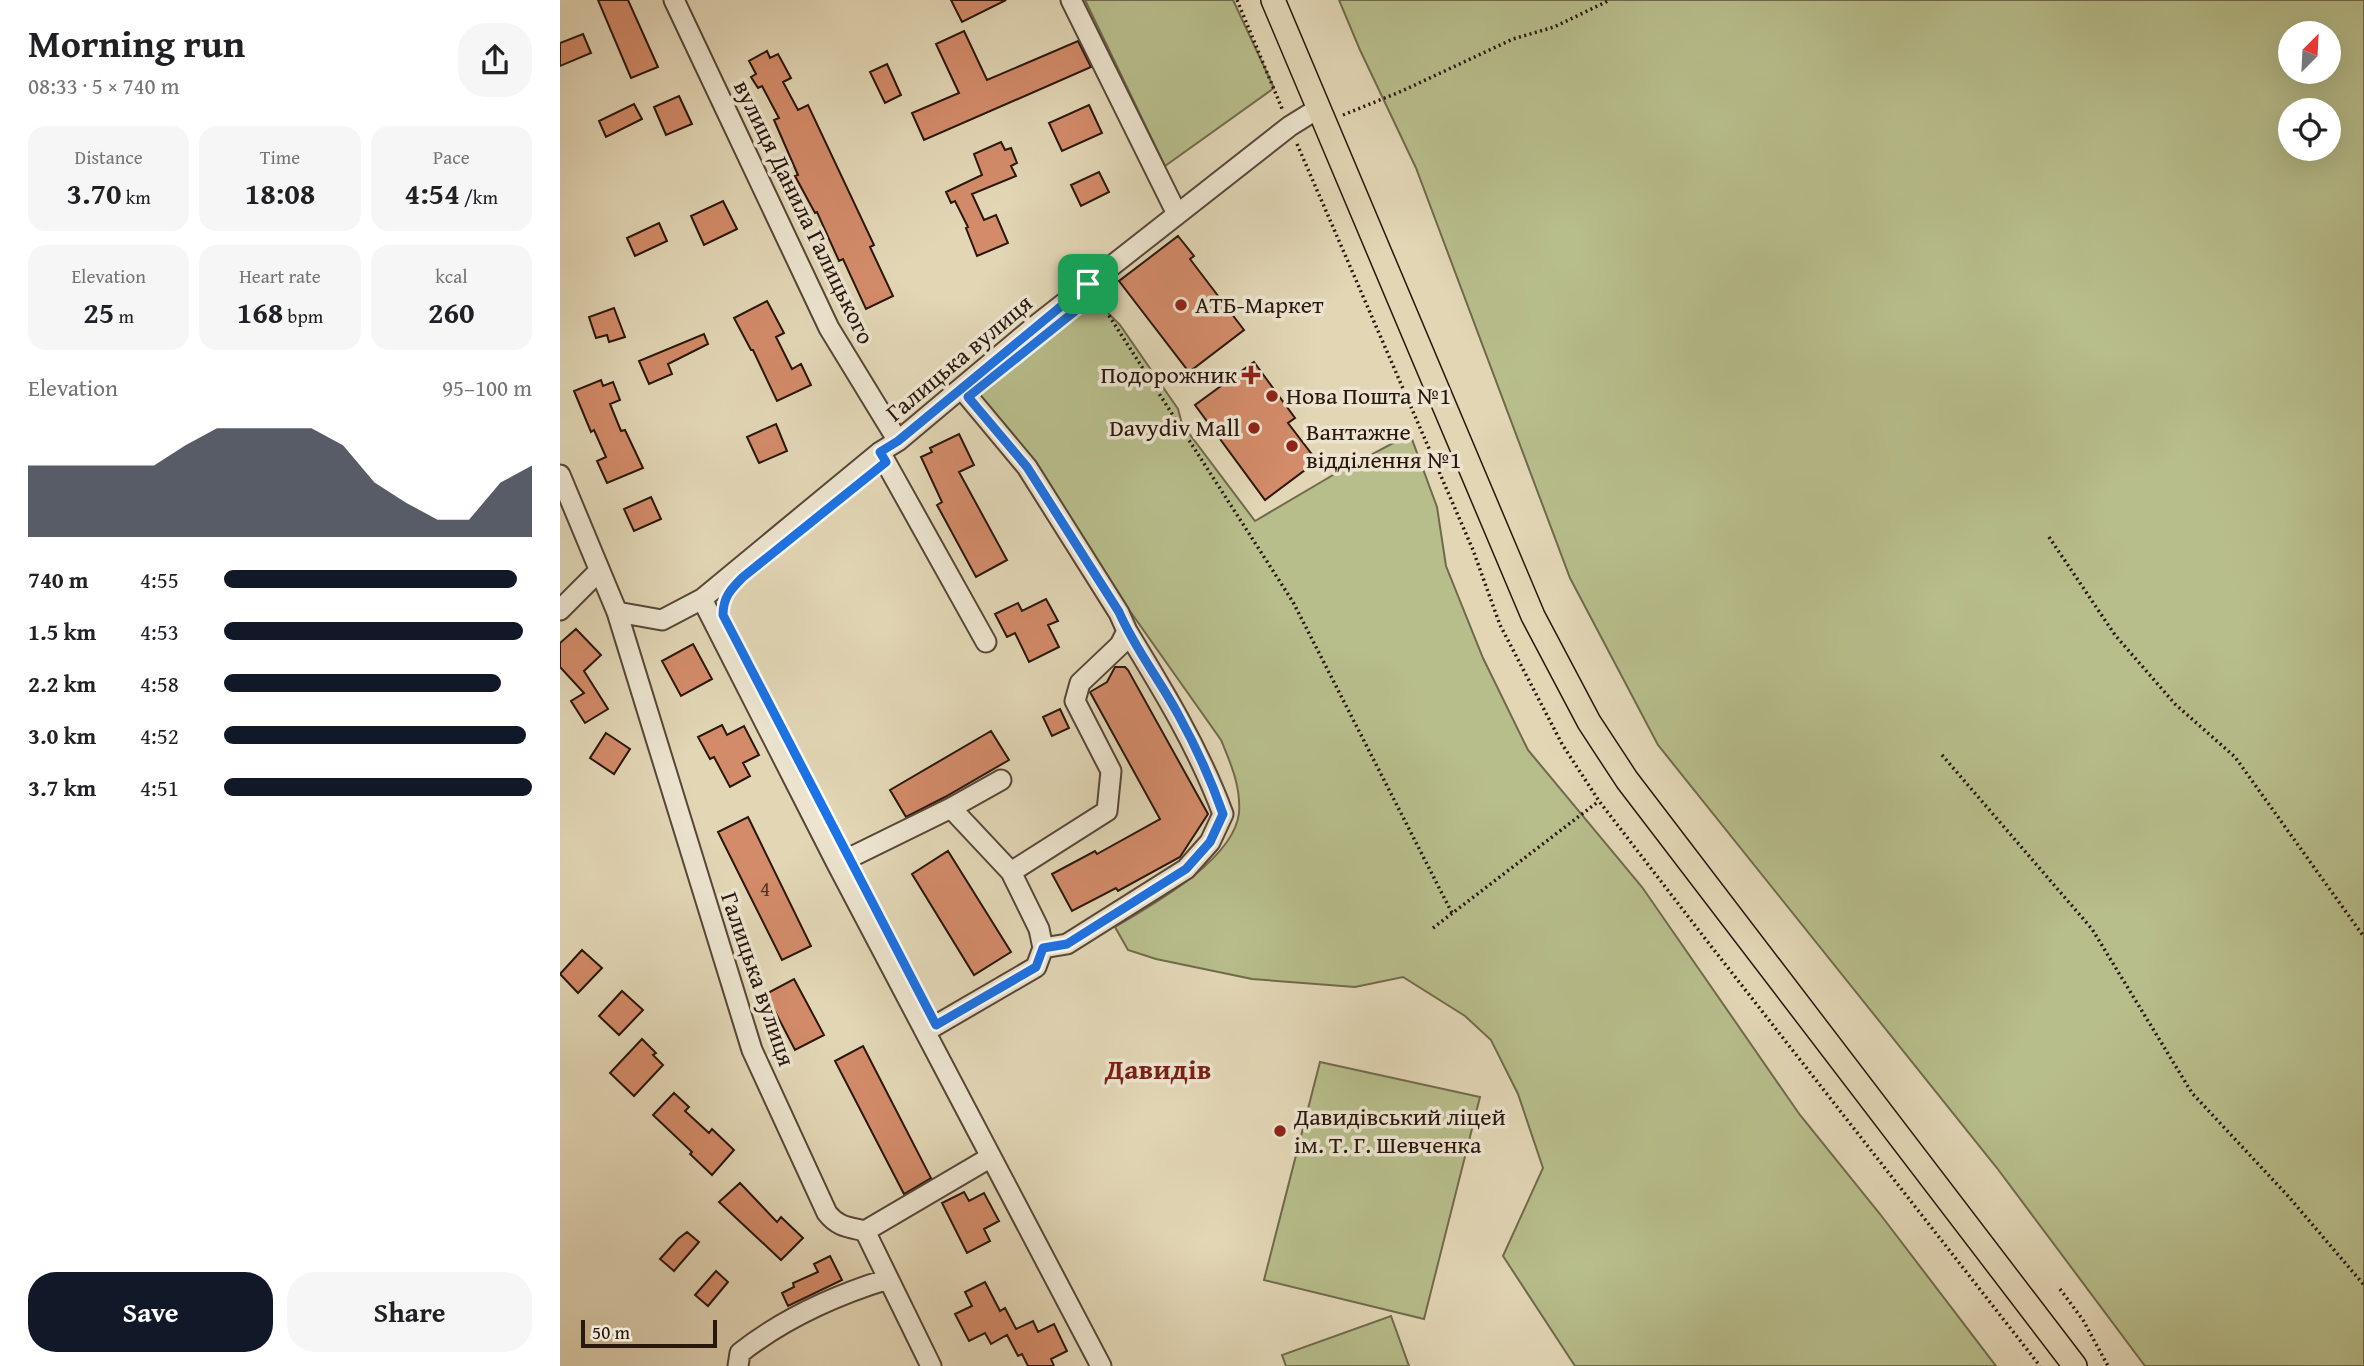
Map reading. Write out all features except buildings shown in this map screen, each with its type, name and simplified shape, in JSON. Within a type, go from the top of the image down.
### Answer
[{"type":"main road","points":[[1273,0],[1533,616],[1589,722],[1627,779],[2075,1366]]},
{"type":"street","name":"вулиця Данила Галицького","points":[[674,0],[829,328],[898,441]]},
{"type":"street","points":[[1071,0],[1177,214]]},
{"type":"street","name":"Галицька вулиця","points":[[617,612],[662,620],[702,599],[880,452],[898,441],[1177,214],[1290,126],[1322,116]]},
{"type":"street","points":[[961,388],[1027,467],[1119,612],[1127,631],[1178,714],[1212,784],[1223,814],[1210,842],[1186,869],[1067,944],[1043,948]]},
{"type":"street","points":[[880,452],[986,642]]},
{"type":"street","name":"Галицька вулиця","points":[[560,475],[598,572],[617,612],[752,1050],[827,1213],[844,1227],[865,1231]]},
{"type":"street","points":[[560,610],[598,572]]},
{"type":"street","points":[[702,599],[991,1157],[1092,1363]]},
{"type":"street","points":[[1011,872],[1107,811],[1111,771],[1075,701],[1080,683],[1120,645],[1127,631]]},
{"type":"street","points":[[837,864],[951,808],[1001,780]]},
{"type":"street","points":[[926,1031],[1036,967],[1043,948],[1039,929],[1011,872],[951,808]]},
{"type":"street","points":[[931,1366],[865,1231],[991,1157]]},
{"type":"street","points":[[738,1366],[740,1353],[757,1340],[842,1293],[888,1279]]},
{"type":"path","points":[[1322,116],[1513,39],[1554,27],[1610,0]]},
{"type":"path","points":[[1088,284],[1293,603],[1452,913]]},
{"type":"path","points":[[2049,537],[2115,635],[2175,704],[2235,757],[2364,937]]},
{"type":"path","points":[[1942,755],[2092,929],[2192,1093],[2288,1196],[2364,1285]]},
{"type":"path","points":[[1433,928],[1599,801]]},
{"type":"path","points":[[2060,1289],[2083,1320],[2108,1366]]},
{"type":"green space","points":[[1085,0],[1233,0],[1274,88],[1165,166]]},
{"type":"green space","points":[[1339,0],[2364,0],[2364,1366],[2145,1366],[1997,1168],[1658,745],[1570,578],[1416,168]]},
{"type":"green space","points":[[1093,298],[1120,325],[1178,409],[1182,424],[1255,521],[1410,434],[1437,507],[1446,566],[1483,658],[1528,750],[1642,887],[1800,1115],[1880,1214],[1996,1366],[1575,1366],[1503,1256],[1543,1168],[1518,1094],[1491,1040],[1465,1016],[1403,977],[1355,987],[1252,979],[1156,959],[1128,950],[1115,927],[1189,879],[1223,848],[1234,830],[1239,803],[1234,776],[1221,740],[976,393]]},
{"type":"green space","points":[[1320,1062],[1480,1097],[1424,1319],[1264,1280]]},
{"type":"green space","points":[[1391,1316],[1409,1366],[1286,1366],[1282,1355]]},
{"type":"place","name":"АТБ-Маркет","points":[[1181,305]]},
{"type":"place","name":"Подорожник","points":[[1251,375]]},
{"type":"place","name":"Нова Пошта №1","points":[[1272,396]]},
{"type":"place","name":"Davydiv Mall","points":[[1254,428]]},
{"type":"place","name":"Вантажне відділення №1","points":[[1292,446]]},
{"type":"place","name":"Давидівський ліцей ім. Т. Г. Шевченка","points":[[1280,1131]]},
{"type":"district","name":"Давидів","points":[[1158,1069]]},
{"type":"route","points":[[1088,284],[1095,295],[968,397],[1027,467],[1119,612],[1127,631],[1178,714],[1212,784],[1223,814],[1210,842],[1186,869],[1067,944],[1043,948],[1036,967],[936,1025],[723,615],[723,603],[728,593],[743,577],[886,462],[880,452],[898,441],[1088,284]]}]
